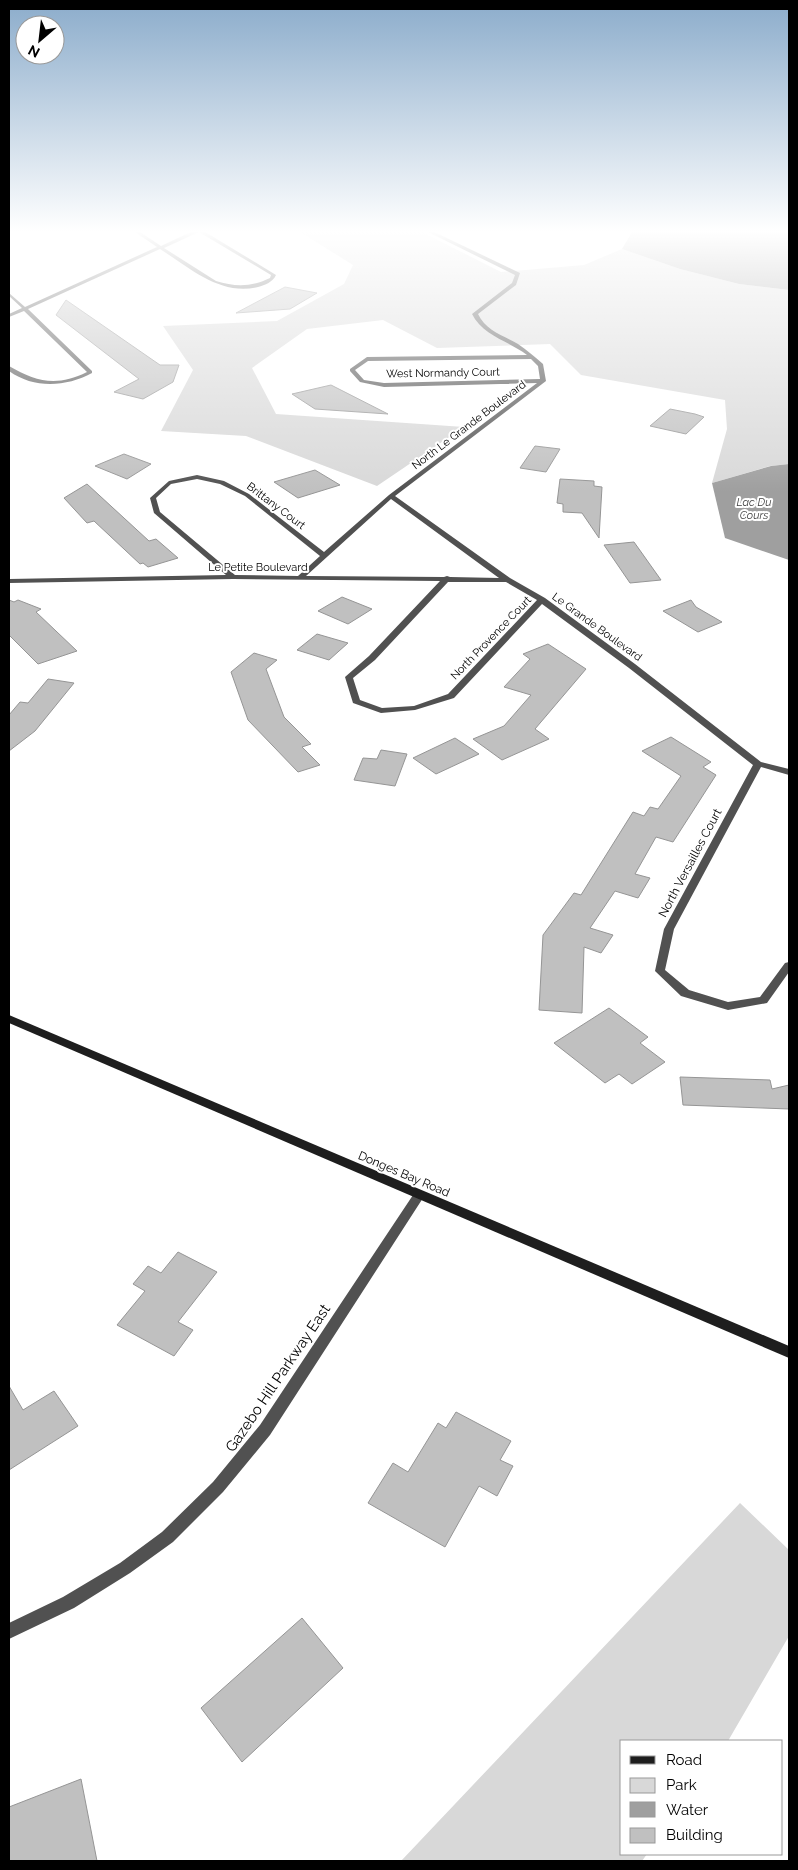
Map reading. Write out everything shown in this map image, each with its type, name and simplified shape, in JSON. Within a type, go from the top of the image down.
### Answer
[{"type":"street","points":[[9,368],[12,372],[32,380],[52,385],[75,381],[90,372],[34,317]]},
{"type":"street","name":"North Le Grande Boulevard","points":[[298,578],[391,496],[542,381],[541,365],[521,348],[485,327],[476,317]]},
{"type":"street","name":"West Normandy Court","points":[[532,357],[366,359],[352,370],[362,381],[384,385],[542,381]]},
{"type":"street","name":"Brittany Court","points":[[233,577],[157,514],[153,498],[169,483],[197,477],[222,482],[247,494],[324,556]]},
{"type":"street","name":"Le Grande Boulevard","points":[[391,496],[507,580],[542,600],[632,666],[758,764],[789,772]]},
{"type":"street","name":"Le Petite Boulevard","points":[[9,581],[233,577],[507,580]]},
{"type":"street","name":"North Provence Court","points":[[446,578],[372,658],[349,678],[356,701],[381,711],[415,708],[451,696],[542,600]]},
{"type":"street","name":"North Versailles Court","points":[[758,764],[670,929],[660,971],[685,994],[728,1006],[763,1000],[789,965]]},
{"type":"street","name":"Donges Bay Road","points":[[9,1019],[789,1352]]},
{"type":"street","name":"Gazebo Hill Parkway East","points":[[9,1630],[74,1600],[162,1542],[240,1465],[419,1195]]},
{"type":"green space","points":[[284,317],[789,317],[789,464],[770,466],[712,483],[727,429],[725,400],[581,375],[550,344],[437,348],[383,320],[307,329],[252,368],[276,414],[464,427],[377,486],[246,436],[161,431],[193,370],[163,326],[277,321]]},
{"type":"green space","points":[[740,1503],[789,1550],[789,1636],[729,1740],[620,1740],[620,1855],[646,1855],[642,1861],[401,1861]]},
{"type":"water","name":"Lac Du Cours","points":[[789,464],[789,560],[725,538],[712,483],[771,466]]},
{"type":"building","points":[[59,317],[91,317],[160,365],[179,365],[173,382],[143,399],[114,392],[139,379]]},
{"type":"building","points":[[331,385],[388,414],[315,409],[292,394]]},
{"type":"building","points":[[670,409],[704,417],[686,434],[650,426]]},
{"type":"building","points":[[535,446],[560,449],[546,472],[520,468]]},
{"type":"building","points":[[124,454],[151,464],[127,479],[95,466]]},
{"type":"building","points":[[315,470],[340,485],[298,498],[274,482]]},
{"type":"building","points":[[560,479],[594,481],[594,486],[602,487],[599,538],[582,513],[563,512],[563,504],[557,503]]},
{"type":"building","points":[[87,484],[149,541],[156,539],[178,558],[148,567],[143,563],[140,564],[94,521],[87,523],[64,498]]},
{"type":"building","points":[[634,542],[661,580],[630,583],[604,545]]},
{"type":"building","points":[[342,597],[372,609],[348,624],[318,611]]},
{"type":"building","points":[[9,600],[14,602],[18,600],[41,609],[36,612],[77,651],[38,664],[9,635]]},
{"type":"building","points":[[691,600],[696,607],[722,622],[698,632],[663,611]]},
{"type":"building","points":[[317,634],[348,643],[329,660],[297,650]]},
{"type":"building","points":[[548,644],[586,669],[535,729],[549,739],[502,760],[473,739],[504,726],[531,695],[504,687],[530,659],[523,654]]},
{"type":"building","points":[[254,653],[277,660],[266,669],[284,717],[311,744],[302,747],[320,765],[298,772],[248,720],[231,672]]},
{"type":"building","points":[[48,679],[74,683],[35,731],[9,751],[9,715],[20,702],[28,703]]},
{"type":"building","points":[[671,737],[711,762],[703,767],[716,775],[673,842],[656,837],[635,874],[650,878],[638,898],[615,891],[590,928],[613,935],[601,953],[584,947],[582,1013],[539,1010],[543,935],[574,893],[581,895],[633,812],[644,816],[650,807],[658,809],[681,776],[642,751]]},
{"type":"building","points":[[455,738],[479,754],[436,774],[413,758]]},
{"type":"building","points":[[381,750],[407,754],[395,786],[354,780],[363,758],[377,759]]},
{"type":"building","points":[[609,1008],[648,1037],[640,1043],[665,1062],[632,1084],[619,1074],[605,1083],[554,1043]]},
{"type":"building","points":[[680,1077],[770,1080],[772,1089],[789,1085],[789,1109],[683,1105]]},
{"type":"building","points":[[178,1252],[217,1272],[178,1322],[193,1330],[174,1356],[117,1325],[145,1291],[133,1284],[148,1266],[161,1273]]},
{"type":"building","points":[[9,1386],[23,1410],[54,1391],[78,1426],[9,1470]]},
{"type":"building","points":[[456,1412],[511,1441],[500,1460],[513,1466],[497,1496],[479,1486],[445,1547],[368,1503],[393,1463],[408,1472],[438,1423],[446,1428]]},
{"type":"building","points":[[302,1618],[343,1668],[242,1762],[201,1708]]},
{"type":"building","points":[[81,1779],[97,1861],[9,1861],[9,1807]]}]
